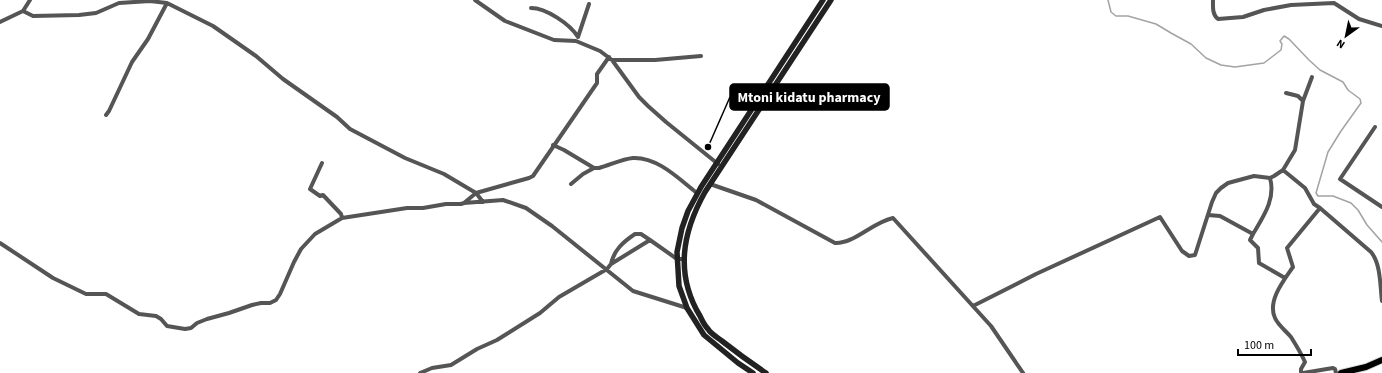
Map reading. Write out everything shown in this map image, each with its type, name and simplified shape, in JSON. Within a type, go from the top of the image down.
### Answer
[{"type":"main road","points":[[766,373],[740,356],[708,329],[693,304],[685,282],[684,259],[693,214],[719,165],[823,0]]},
{"type":"main road","points":[[753,373],[738,363],[704,335],[687,308],[679,286],[677,258],[682,228],[688,211],[697,194],[719,165],[831,0]]},
{"type":"main road","points":[[1341,373],[1366,367],[1382,360]]},
{"type":"street","points":[[0,22],[23,11],[30,0]]},
{"type":"street","points":[[475,0],[505,21],[512,24],[554,40],[577,39],[600,50],[610,58],[639,97],[648,106],[719,165]]},
{"type":"street","points":[[1213,0],[1213,13],[1218,19],[1243,17],[1264,10],[1291,5],[1334,3],[1359,19],[1382,26]]},
{"type":"street","points":[[23,11],[33,16],[79,16],[96,13],[119,3],[150,1],[167,3],[213,26],[256,56],[283,79],[337,117],[350,130],[405,158],[444,174],[476,193],[484,202]]},
{"type":"street","points":[[106,116],[132,62],[148,39],[167,3]]},
{"type":"street","points":[[577,39],[589,4]]},
{"type":"street","points":[[531,8],[542,10],[566,24],[577,39]]},
{"type":"street","points":[[610,58],[655,60],[701,56]]},
{"type":"street","points":[[464,203],[476,193],[533,176],[553,145],[594,88],[598,81],[596,74],[610,58]]},
{"type":"street","points":[[973,306],[1036,274],[1160,216],[1182,251],[1189,256],[1195,255],[1216,193],[1228,183],[1254,176],[1270,178],[1283,170],[1295,150],[1303,101],[1312,77]]},
{"type":"street","points":[[1286,93],[1298,96],[1303,101]]},
{"type":"street","points":[[1375,128],[1340,179],[1382,207]]},
{"type":"street","points":[[553,145],[594,168]]},
{"type":"street","points":[[571,184],[583,174],[594,168],[599,168],[631,158],[650,160],[674,174],[697,194]]},
{"type":"street","points":[[322,164],[310,189],[319,195],[323,195],[341,214],[342,218]]},
{"type":"street","points":[[1283,170],[1305,188],[1314,204],[1374,256],[1380,278],[1382,301]]},
{"type":"street","points":[[1270,178],[1272,193],[1269,206],[1250,240],[1258,248],[1259,263],[1285,278]]},
{"type":"street","points":[[710,184],[756,200],[834,243],[845,241],[886,220],[893,218],[1000,338],[1023,373]]},
{"type":"street","points":[[471,196],[476,203]]},
{"type":"street","points":[[0,243],[53,278],[86,294],[106,294],[139,314],[156,316],[167,326],[185,329],[191,328],[197,323],[208,319],[252,305],[270,303],[276,300],[301,249],[315,234],[342,218],[407,208],[423,208],[446,204],[503,200],[526,208],[552,226],[636,293],[687,308]]},
{"type":"street","points":[[1320,208],[1287,248],[1293,267],[1285,278],[1274,299],[1274,313],[1276,320],[1291,337],[1305,362],[1301,372],[1303,373],[1333,368],[1335,369],[1336,373]]},
{"type":"street","points":[[1208,215],[1220,216],[1253,234]]},
{"type":"street","points":[[611,264],[612,258],[620,245],[635,234],[642,234],[677,258],[684,259]]},
{"type":"street","points":[[420,373],[432,368],[450,364],[477,348],[497,340],[540,313],[559,297],[607,269],[611,264],[650,240]]},
{"type":"waterway","points":[[1108,0],[1111,12],[1116,16],[1128,16],[1156,24],[1191,44],[1206,58],[1221,65],[1235,67],[1264,63],[1281,50],[1282,44],[1280,41],[1284,36],[1289,39],[1320,70],[1343,82],[1348,90],[1360,99],[1361,103],[1328,152],[1316,193],[1318,196],[1333,196],[1351,203],[1382,242]]},
{"type":"place","name":"Mtoni kidatu pharmacy","points":[[708,147]]}]
